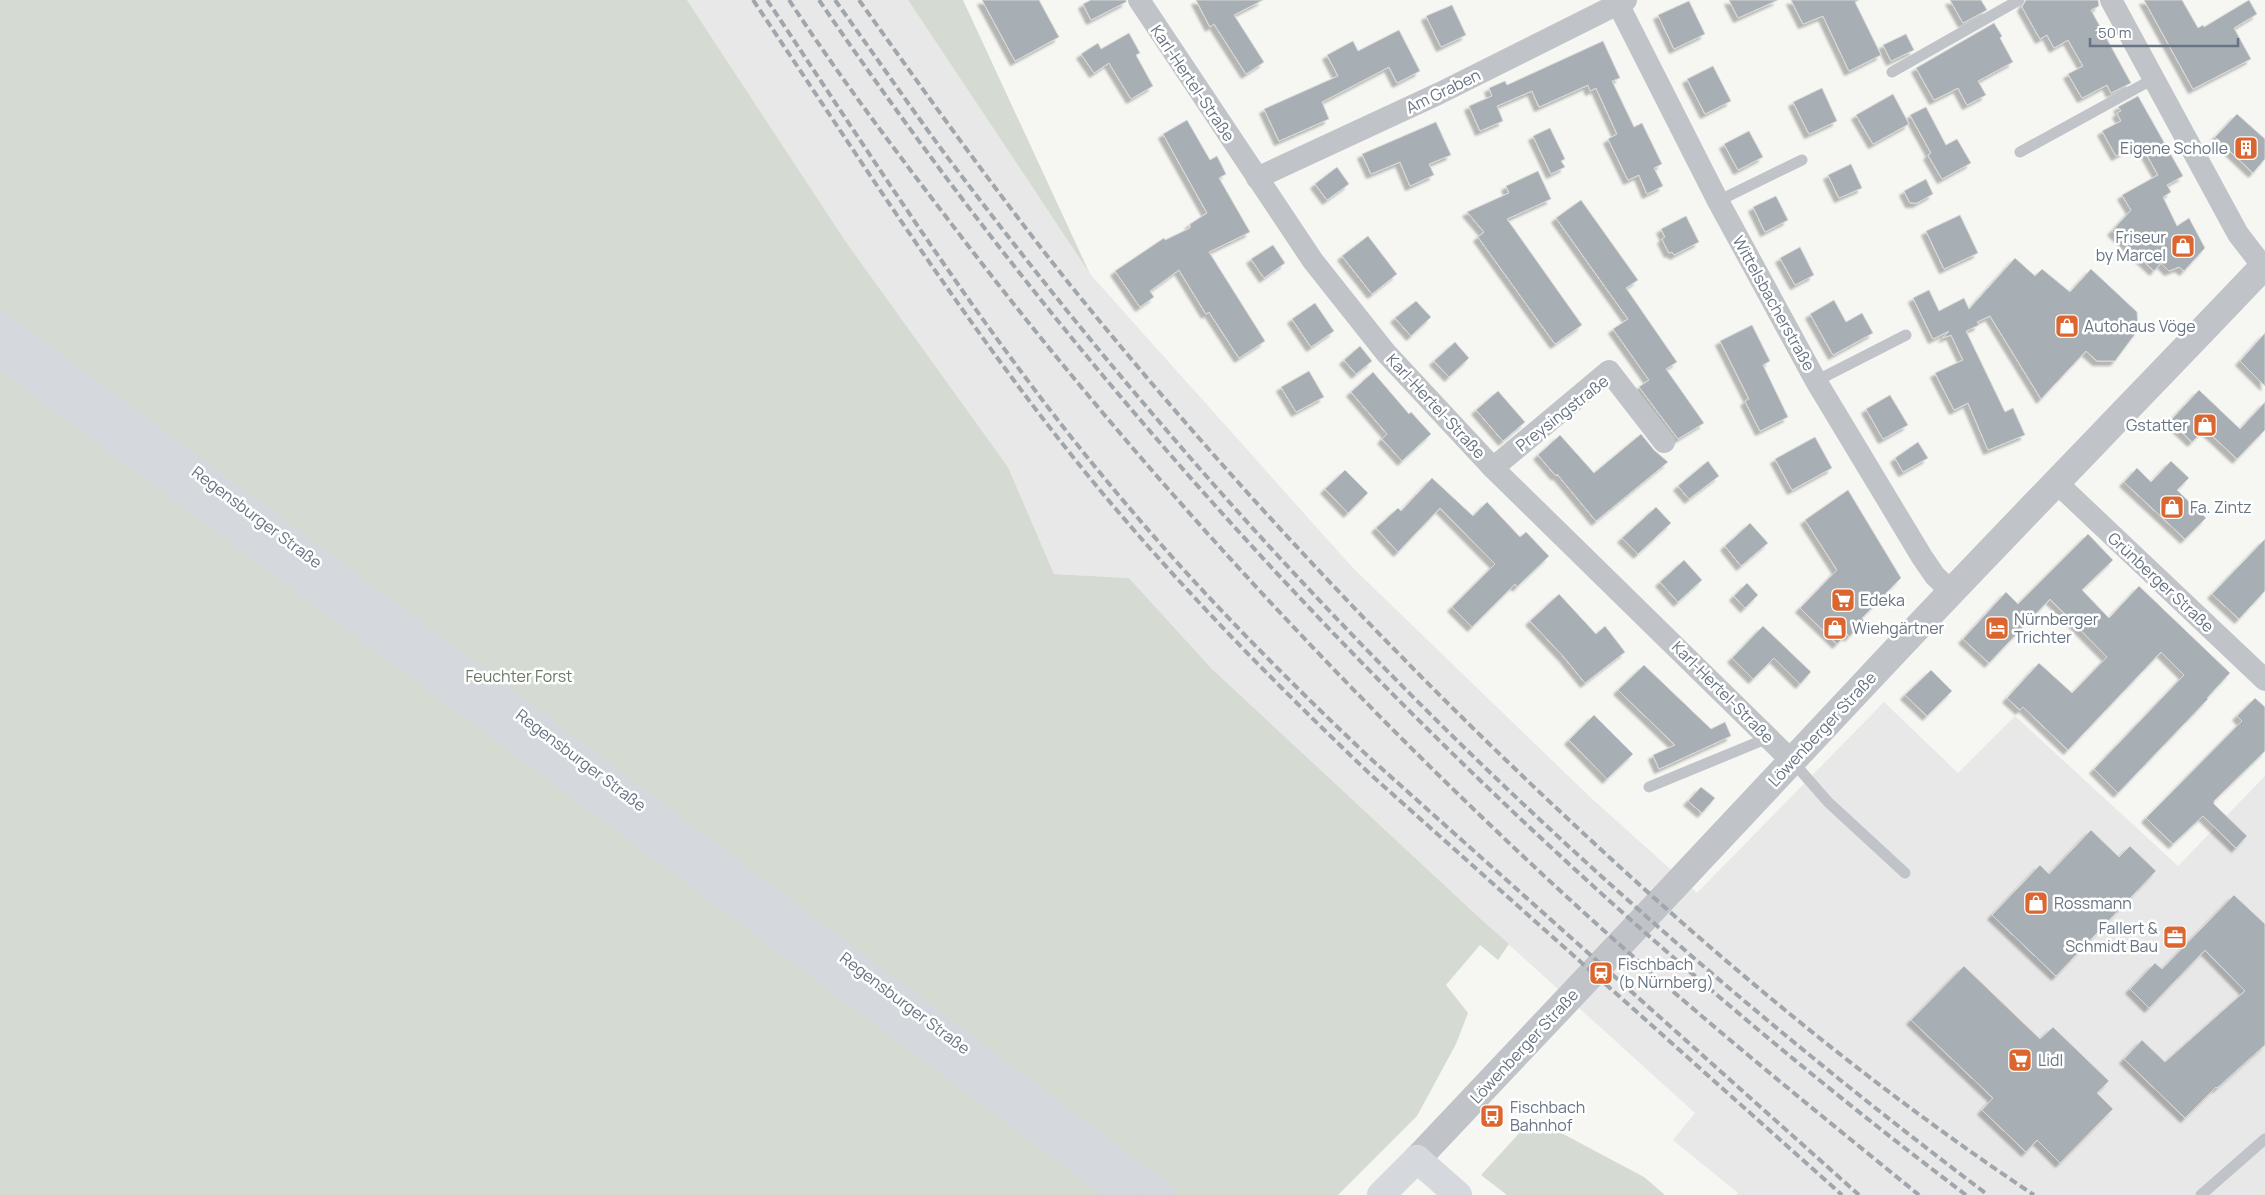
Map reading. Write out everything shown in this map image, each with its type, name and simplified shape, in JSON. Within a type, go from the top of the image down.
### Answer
[{"type":"main road","name":"Regensburger Straße","points":[[0,326],[1162,1195]]},
{"type":"main road","name":"Regensburger Straße","points":[[0,353],[1126,1195]]},
{"type":"main road","name":"Löwenberger Straße","points":[[1381,1195],[1417,1159]]},
{"type":"main road","points":[[1417,1159],[1458,1195]]},
{"type":"street","name":"Karl-Hertel-Straße","points":[[1139,0],[1313,261],[1386,353],[1493,468],[1793,762]]},
{"type":"street","points":[[2111,0],[2238,234],[2264,267]]},
{"type":"street","name":"Am Graben","points":[[1257,178],[1440,93],[1620,1]]},
{"type":"street","name":"Wittelsbacherstraße","points":[[1620,1],[1718,201],[1816,381],[1922,556],[1935,576],[1952,592]]},
{"type":"street","name":"Löwenberger Straße","points":[[1417,1159],[1952,592],[2264,267]]},
{"type":"street","name":"Preysingstraße","points":[[1493,468],[1609,371],[1664,442]]},
{"type":"street","name":"Grünberger Straße","points":[[2057,483],[2265,680]]},
{"type":"lane","points":[[1892,72],[2019,0]]},
{"type":"lane","points":[[2020,152],[2155,78]]},
{"type":"lane","points":[[1718,201],[1802,160]]},
{"type":"lane","points":[[1816,381],[1906,335]]},
{"type":"lane","name":"Löwenberger Straße","points":[[1649,787],[1768,738]]},
{"type":"lane","points":[[1793,762],[1828,802],[1905,873]]},
{"type":"lane","points":[[2201,1195],[2265,1139]]},
{"type":"shaded area","points":[[687,0],[908,0],[1090,274],[1352,567],[1590,797],[1697,893],[1884,702],[1958,773],[2015,716],[2178,866],[2265,776],[2265,1195],[1736,1195],[1738,1193],[1673,1140],[1695,1113],[1483,921],[1212,669],[1129,578],[1054,574],[1008,467],[846,242]]},
{"type":"green space","name":"Feuchter Forst","points":[[0,0],[687,0],[846,242],[1008,467],[1054,574],[1129,578],[1212,669],[1509,944],[1498,960],[1480,945],[1446,985],[1468,1013],[1456,1044],[1417,1116],[1338,1195],[0,1195]]},
{"type":"green space","points":[[908,0],[963,0],[1090,274]]},
{"type":"green space","points":[[1533,1118],[1644,1177],[1665,1195],[1507,1195],[1481,1175]]},
{"type":"building","points":[[982,0],[1039,0],[1059,37],[1015,61]]},
{"type":"building","points":[[1091,0],[1126,0],[1126,2],[1091,20],[1083,4]]},
{"type":"building","points":[[1196,0],[1263,0],[1234,15],[1264,62],[1246,74],[1214,24],[1210,27]]},
{"type":"building","points":[[1729,0],[1778,0],[1738,18]]},
{"type":"building","points":[[1791,0],[1859,0],[1855,2],[1881,55],[1849,71],[1823,16],[1803,24]]},
{"type":"building","points":[[1950,0],[1981,0],[1987,10],[1963,23]]},
{"type":"building","points":[[2026,0],[2098,0],[2099,6],[2091,10],[2131,83],[2111,93],[2107,85],[2082,98],[2068,74],[2083,66],[2068,40],[2054,48],[2047,35],[2040,39],[2022,7]]},
{"type":"building","points":[[2144,0],[2182,0],[2198,28],[2203,25],[2204,27],[2249,0],[2257,14],[2234,28],[2251,59],[2193,89]]},
{"type":"building","points":[[1689,1],[1705,34],[1674,49],[1658,15]]},
{"type":"building","points":[[1452,5],[1466,35],[1441,47],[1426,16]]},
{"type":"building","points":[[1994,23],[2013,62],[1978,81],[1986,95],[1967,105],[1958,88],[1934,100],[1916,68]]},
{"type":"building","points":[[1399,30],[1420,71],[1397,83],[1389,67],[1322,102],[1329,119],[1279,141],[1264,109],[1338,76],[1327,55],[1353,41],[1358,51]]},
{"type":"building","points":[[1129,33],[1140,53],[1136,55],[1153,86],[1131,99],[1109,63],[1094,73],[1081,54],[1098,43],[1101,49]]},
{"type":"building","points":[[1906,34],[1914,50],[1891,61],[1883,45]]},
{"type":"building","points":[[1603,41],[1620,78],[1612,81],[1634,127],[1642,123],[1662,164],[1654,168],[1663,186],[1647,194],[1639,175],[1628,180],[1608,139],[1617,134],[1596,88],[1590,91],[1588,85],[1539,107],[1532,91],[1497,106],[1503,121],[1480,131],[1469,106],[1492,96],[1489,88],[1505,81],[1507,85]]},
{"type":"building","points":[[1713,66],[1731,101],[1705,114],[1687,79]]},
{"type":"building","points":[[1822,88],[1837,121],[1809,134],[1793,102]]},
{"type":"building","points":[[1893,94],[1909,124],[1873,144],[1856,115]]},
{"type":"building","points":[[2138,96],[2183,176],[2167,185],[2171,192],[2163,197],[2177,226],[2189,218],[2205,248],[2184,271],[2179,267],[2169,271],[2161,263],[2154,271],[2112,231],[2131,210],[2122,195],[2158,175],[2140,143],[2116,156],[2102,131],[2121,121],[2117,113],[2121,111],[2118,107]]},
{"type":"building","points":[[1926,107],[1946,145],[1957,139],[1971,163],[1942,179],[1928,155],[1931,153],[1910,115]]},
{"type":"building","name":"Eigene Scholle","points":[[2237,114],[2265,139],[2265,159],[2253,173],[2215,137]]},
{"type":"building","points":[[1187,120],[1210,160],[1217,156],[1226,174],[1219,178],[1250,232],[1209,252],[1265,341],[1239,358],[1209,312],[1206,314],[1179,270],[1150,291],[1154,297],[1140,307],[1115,271],[1164,238],[1165,240],[1190,228],[1190,224],[1207,213],[1163,134]]},
{"type":"building","points":[[1436,122],[1451,155],[1429,164],[1434,175],[1410,186],[1400,162],[1371,174],[1362,154]]},
{"type":"building","points":[[1550,128],[1565,159],[1561,161],[1565,167],[1551,174],[1533,136]]},
{"type":"building","points":[[1749,131],[1763,157],[1738,170],[1724,144]]},
{"type":"building","points":[[1851,164],[1862,188],[1839,198],[1828,175]]},
{"type":"building","points":[[1337,167],[1349,184],[1327,200],[1315,184]]},
{"type":"building","points":[[1538,171],[1551,199],[1507,219],[1582,325],[1555,344],[1478,237],[1484,232],[1467,212],[1509,193],[1506,186]]},
{"type":"building","points":[[1926,179],[1933,194],[1917,203],[1910,203],[1904,191]]},
{"type":"building","points":[[1776,196],[1788,220],[1765,232],[1753,207]]},
{"type":"building","points":[[1581,200],[1638,280],[1626,288],[1677,362],[1666,369],[1704,423],[1678,439],[1639,387],[1649,380],[1613,329],[1628,319],[1556,218]]},
{"type":"building","points":[[1960,215],[1978,253],[1944,269],[1926,231]]},
{"type":"building","points":[[1686,216],[1699,242],[1674,255],[1672,252],[1669,253],[1662,239],[1665,237],[1661,229]]},
{"type":"building","points":[[1368,236],[1397,274],[1372,294],[1342,256]]},
{"type":"building","points":[[1273,245],[1285,263],[1264,278],[1251,259]]},
{"type":"building","points":[[1800,247],[1814,275],[1795,285],[1780,258]]},
{"type":"building","name":"Autohaus Vöge","points":[[2015,258],[2035,276],[2042,269],[2070,292],[2091,269],[2137,312],[2138,330],[2115,361],[2097,361],[2086,351],[2041,399],[1990,316],[1977,322],[1979,325],[1966,331],[2005,412],[2013,408],[2025,435],[1988,450],[1968,403],[1954,410],[1935,373],[1963,360],[1951,335],[1943,338],[1949,331],[1933,339],[1913,298],[1929,290],[1939,311],[1964,298],[1969,309]]},
{"type":"building","points":[[1834,300],[1846,322],[1862,313],[1873,333],[1833,355],[1810,314]]},
{"type":"building","points":[[1416,301],[1431,317],[1411,336],[1395,318]]},
{"type":"building","points":[[1315,303],[1334,331],[1311,347],[1292,319]]},
{"type":"building","points":[[1752,325],[1770,361],[1763,365],[1788,417],[1760,431],[1745,401],[1749,399],[1720,341]]},
{"type":"building","points":[[2265,333],[2265,386],[2240,361]]},
{"type":"building","points":[[1455,342],[1469,358],[1449,377],[1434,361]]},
{"type":"building","points":[[1360,346],[1372,361],[1356,374],[1344,360]]},
{"type":"building","points":[[1309,371],[1324,397],[1296,412],[1281,387]]},
{"type":"building","points":[[1373,372],[1409,414],[1411,412],[1431,434],[1402,461],[1382,439],[1387,434],[1351,392]]},
{"type":"building","name":"Gstatter","points":[[2199,390],[2240,429],[2265,402],[2265,430],[2237,459],[2205,429],[2192,442],[2170,421]]},
{"type":"building","points":[[1498,391],[1525,422],[1503,441],[1476,410]]},
{"type":"building","points":[[1890,395],[1908,425],[1883,439],[1866,409]]},
{"type":"building","points":[[1641,434],[1654,450],[1668,462],[1596,521],[1557,474],[1556,476],[1538,455],[1560,435],[1594,473]]},
{"type":"building","points":[[1815,437],[1832,468],[1792,490],[1775,459]]},
{"type":"building","points":[[1918,442],[1928,458],[1903,472],[1895,458]]},
{"type":"building","points":[[1708,461],[1719,476],[1689,499],[1678,486]]},
{"type":"building","name":"Fa. Zintz","points":[[2171,461],[2189,478],[2177,490],[2206,518],[2185,539],[2124,482],[2137,468],[2151,482]]},
{"type":"building","points":[[1345,470],[1368,493],[1348,513],[1325,489]]},
{"type":"building","points":[[1432,478],[1473,516],[1487,502],[1520,537],[1526,532],[1549,556],[1517,587],[1515,584],[1472,627],[1452,607],[1495,564],[1440,508],[1398,552],[1376,528],[1398,508],[1401,511]]},
{"type":"building","points":[[1848,490],[1901,578],[1862,618],[1864,621],[1849,637],[1847,634],[1837,644],[1800,608],[1837,570],[1805,520]]},
{"type":"building","points":[[1656,507],[1671,523],[1638,554],[1622,538]]},
{"type":"building","points":[[1750,523],[1768,543],[1741,566],[1725,546]]},
{"type":"building","points":[[2088,534],[2113,560],[2082,590],[2109,618],[2139,586],[2230,673],[2208,699],[2118,793],[2094,769],[2184,675],[2161,652],[2068,750],[2023,707],[2020,710],[2007,698],[2039,663],[2072,693],[2107,657],[2050,599],[1989,663],[1963,639],[2006,592],[2018,604]]},
{"type":"building","points":[[2265,539],[2265,591],[2239,619],[2212,594]]},
{"type":"building","points":[[1684,560],[1702,580],[1678,602],[1660,582]]},
{"type":"building","points":[[1747,583],[1758,595],[1745,608],[1734,596]]},
{"type":"building","points":[[1559,594],[1596,634],[1605,626],[1625,652],[1585,683],[1530,621]]},
{"type":"building","points":[[1763,626],[1811,672],[1800,684],[1774,658],[1753,679],[1732,658]]},
{"type":"building","points":[[1644,665],[1711,729],[1725,722],[1731,736],[1659,769],[1653,755],[1675,745],[1618,690]]},
{"type":"building","points":[[1931,670],[1952,691],[1927,716],[1905,695]]},
{"type":"building","points":[[2255,698],[2265,707],[2265,751],[2214,801],[2214,804],[2247,836],[2236,848],[2203,816],[2173,844],[2146,818],[2242,721],[2237,716]]},
{"type":"building","points":[[1594,715],[1633,754],[1607,779],[1569,740]]},
{"type":"building","points":[[1701,787],[1715,798],[1702,813],[1688,801]]},
{"type":"building","points":[[2091,830],[2119,857],[2130,846],[2156,871],[2056,976],[1992,915],[2040,865],[2049,874]]},
{"type":"building","points":[[2234,895],[2265,924],[2265,1045],[2216,1087],[2185,1118],[2124,1059],[2142,1040],[2165,1062],[2245,991],[2205,950],[2149,1008],[2130,989],[2155,963],[2162,969]]},
{"type":"building","name":"Lidl","points":[[1964,966],[2040,1039],[2053,1027],[2109,1081],[2097,1093],[2113,1109],[2060,1163],[2037,1140],[2026,1152],[1982,1110],[1993,1098],[1911,1020]]},
{"type":"railway","points":[[753,0],[910,234],[991,350],[1111,504],[1182,584],[1255,661],[1370,774],[1842,1195]]},
{"type":"railway","points":[[767,0],[937,254],[1026,378],[1121,498],[1180,566],[1274,664],[1371,759],[1859,1195]]},
{"type":"railway","points":[[789,0],[888,140],[1024,317],[1178,501],[1259,590],[1426,763],[1601,928],[1719,1030],[1919,1195]]},
{"type":"railway","points":[[819,0],[940,169],[1068,333],[1203,491],[1344,644],[1491,791],[1644,932],[1802,1066],[1966,1195]]},
{"type":"railway","points":[[835,0],[942,150],[1081,328],[1168,432],[1261,538],[1357,640],[1557,836],[1661,929],[1767,1020],[1876,1109],[1988,1195]]},
{"type":"railway","points":[[859,0],[1016,216],[1071,286],[1188,426],[1248,494],[1372,627],[1567,818],[1735,968],[1851,1063],[1911,1109],[2034,1195]]},
{"type":"place","name":"Eigene Scholle","points":[[2246,148]]},
{"type":"place","name":"Friseur by Marcel","points":[[2183,246]]},
{"type":"place","name":"Autohaus Vöge","points":[[2067,326]]},
{"type":"place","name":"Gstatter","points":[[2205,425]]},
{"type":"place","name":"Fa. Zintz","points":[[2172,507]]},
{"type":"place","name":"Edeka","points":[[1843,600]]},
{"type":"place","name":"Wiehgärtner","points":[[1835,628]]},
{"type":"place","name":"Nürnberger Trichter","points":[[1997,628]]},
{"type":"place","name":"Rossmann","points":[[2036,903]]},
{"type":"place","name":"Fallert & Schmidt Bau","points":[[2175,937]]},
{"type":"place","name":"Fischbach (b Nürnberg)","points":[[1601,973]]},
{"type":"place","name":"Lidl","points":[[2020,1060]]},
{"type":"place","name":"Fischbach Bahnhof","points":[[1492,1116]]}]
